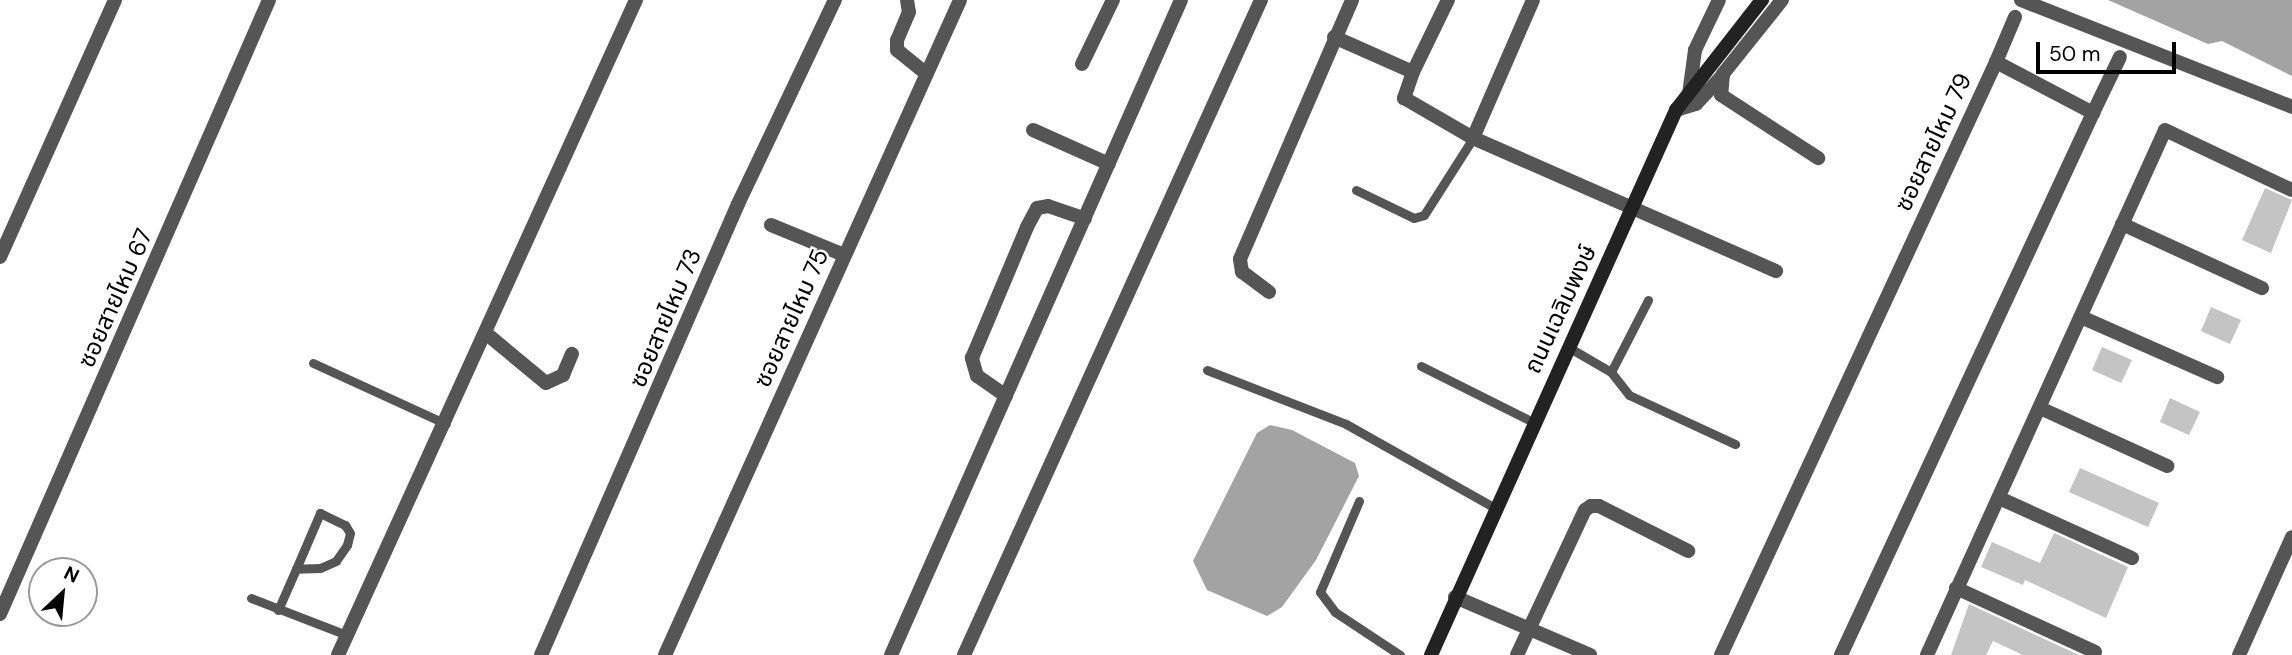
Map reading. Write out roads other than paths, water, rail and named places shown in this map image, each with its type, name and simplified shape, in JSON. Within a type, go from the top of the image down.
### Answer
[{"type":"main road","name":"ถนนเฉลิมพงษ์","points":[[1431,655],[1533,422],[1676,110],[1762,0]]},
{"type":"street","points":[[0,257],[115,0]]},
{"type":"street","name":"ซอยสายไหม 67","points":[[0,614],[269,0]]},
{"type":"street","points":[[338,655],[488,335],[636,0]]},
{"type":"street","name":"ซอยสายไหม 73","points":[[541,655],[738,204],[835,0]]},
{"type":"street","points":[[907,0],[909,12],[897,40],[897,50],[904,60],[927,74]]},
{"type":"street","name":"ซอยสายไหม 75","points":[[665,655],[960,0]]},
{"type":"street","points":[[1082,65],[1113,0]]},
{"type":"street","points":[[891,655],[1181,0]]},
{"type":"street","points":[[964,655],[1261,0]]},
{"type":"street","points":[[1269,292],[1242,272],[1240,259],[1352,0]]},
{"type":"street","points":[[1448,0],[1413,72],[1404,98],[1474,138],[1630,209],[1776,271]]},
{"type":"street","points":[[1474,138],[1533,0]]},
{"type":"street","points":[[1689,94],[1695,50],[1719,0]]},
{"type":"street","points":[[1676,110],[1696,104],[1783,0]]},
{"type":"street","points":[[2021,0],[2292,107]]},
{"type":"street","points":[[1996,62],[2015,17]]},
{"type":"street","points":[[1334,37],[1413,72]]},
{"type":"street","points":[[1841,655],[2120,57]]},
{"type":"street","name":"ซอยสายไหม 79","points":[[1721,655],[1996,62],[2093,113]]},
{"type":"street","points":[[1723,74],[1721,95],[1818,158]]},
{"type":"street","points":[[1033,130],[1109,164]]},
{"type":"street","points":[[1927,655],[2165,130],[2292,190]]},
{"type":"street","points":[[1006,396],[977,376],[972,358],[1027,227],[1037,208],[1048,206],[1085,219]]},
{"type":"street","points":[[2122,223],[2262,288]]},
{"type":"street","points":[[771,225],[844,255]]},
{"type":"street","points":[[2081,317],[2217,377]]},
{"type":"street","points":[[488,335],[546,383],[563,375],[572,354]]},
{"type":"street","points":[[2040,408],[2167,466]]},
{"type":"street","points":[[1999,498],[2133,558]]},
{"type":"street","points":[[1517,655],[1528,626],[1585,510],[1591,506],[1688,551]]},
{"type":"street","points":[[2239,655],[2292,537]]},
{"type":"street","points":[[1956,588],[2095,652]]},
{"type":"street","points":[[1455,597],[1528,626],[1590,655]]},
{"type":"lane","points":[[1356,190],[1414,218],[1424,215],[1474,138]]},
{"type":"lane","points":[[1611,372],[1648,300]]},
{"type":"lane","points":[[1569,348],[1611,372],[1629,395],[1735,444]]},
{"type":"lane","points":[[313,363],[446,424]]},
{"type":"lane","points":[[1421,366],[1533,422]]},
{"type":"lane","points":[[1207,370],[1346,424],[1495,508]]},
{"type":"lane","points":[[1359,501],[1320,592],[1335,612],[1400,655]]},
{"type":"lane","points":[[278,610],[320,513],[345,525],[349,533],[347,545],[336,561],[320,569],[296,569]]},
{"type":"lane","points":[[251,598],[347,635]]}]
